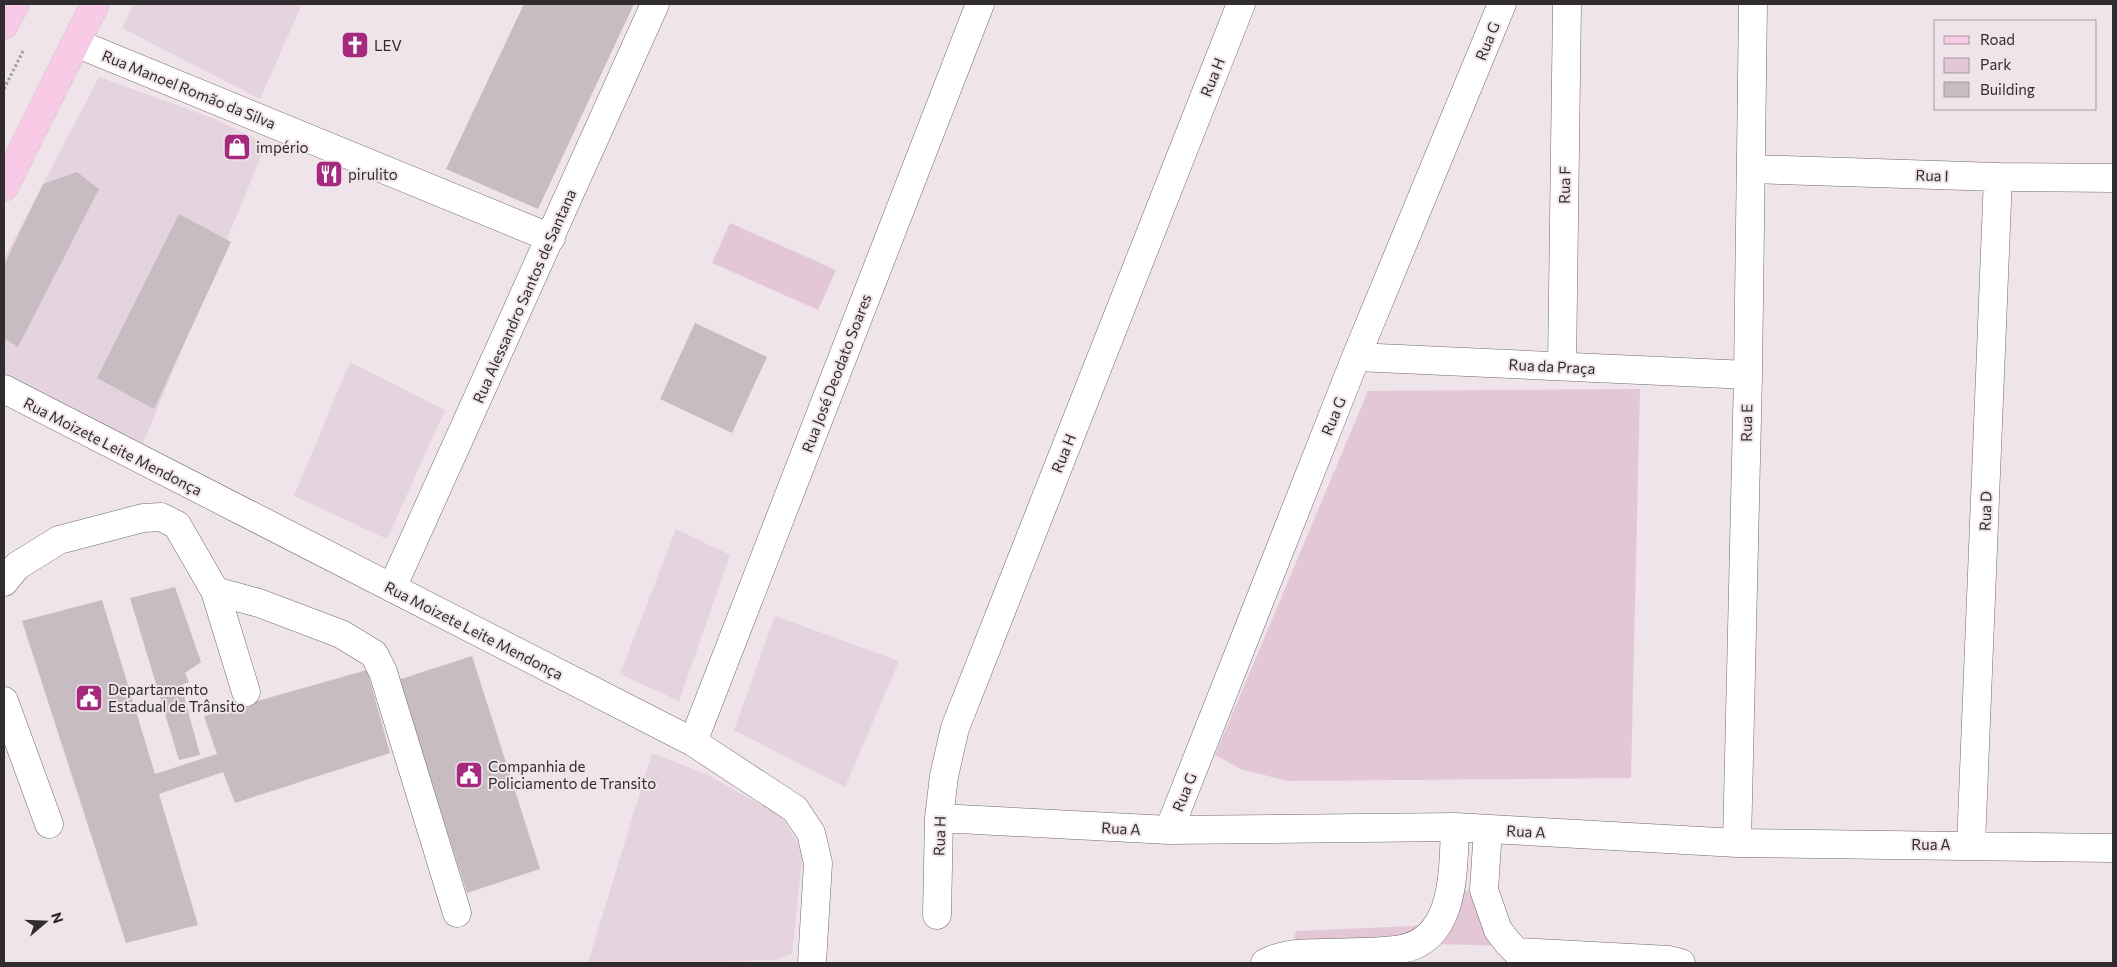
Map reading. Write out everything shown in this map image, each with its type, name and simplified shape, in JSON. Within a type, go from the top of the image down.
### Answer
[{"type":"main road","points":[[4,187],[95,4]]},
{"type":"street","name":"Rua Alessandro Santos de Santana","points":[[392,588],[655,4]]},
{"type":"street","name":"Rua José Deodato Soares","points":[[692,742],[980,4]]},
{"type":"street","name":"Rua H","points":[[937,915],[939,818],[944,776],[955,728],[1241,4]]},
{"type":"street","name":"Rua G","points":[[1168,830],[1356,357],[1502,4]]},
{"type":"street","name":"Rua F","points":[[1562,366],[1567,4]]},
{"type":"street","name":"Rua E","points":[[1737,843],[1748,375],[1753,4]]},
{"type":"street","name":"Rua Manoel Romão da Silva","points":[[76,43],[551,238]]},
{"type":"street","name":"Rua I","points":[[1751,169],[1998,177],[2113,178]]},
{"type":"street","name":"Rua D","points":[[1972,844],[1998,177]]},
{"type":"street","name":"Rua da Praça","points":[[1356,357],[1748,375]]},
{"type":"street","name":"Rua Moizete Leite Mendonça","points":[[4,389],[692,742],[795,809],[811,833],[818,863],[812,963]]},
{"type":"street","points":[[4,582],[17,566],[58,540],[143,518],[161,517],[177,525],[215,591],[246,692]]},
{"type":"street","points":[[215,591],[259,604],[341,634],[374,654],[383,672],[457,912]]},
{"type":"street","points":[[4,701],[48,824]]},
{"type":"street","name":"Rua A","points":[[939,818],[1168,830],[1456,827],[1737,843],[1972,844],[2113,848]]},
{"type":"street","points":[[1265,963],[1283,955],[1403,949],[1422,940],[1443,919],[1451,888],[1456,827]]},
{"type":"street","points":[[1488,829],[1484,890],[1498,930],[1517,952],[1669,960],[1682,963]]},
{"type":"shaded area","points":[[134,4],[302,4],[260,99],[122,28]]},
{"type":"shaded area","points":[[99,77],[215,119],[266,144],[142,446],[4,375],[4,259]]},
{"type":"shaded area","points":[[350,362],[445,410],[387,539],[294,496]]},
{"type":"shaded area","points":[[676,529],[730,555],[679,701],[620,674]]},
{"type":"shaded area","points":[[775,616],[899,661],[845,787],[734,730]]},
{"type":"shaded area","points":[[652,753],[706,774],[781,816],[803,851],[792,954],[774,960],[588,963]]},
{"type":"green space","points":[[730,223],[836,270],[818,310],[712,263]]},
{"type":"green space","points":[[1640,389],[1631,778],[1288,781],[1243,770],[1215,755],[1368,391]]},
{"type":"green space","points":[[1454,890],[1478,891],[1508,946],[1294,940],[1296,931],[1414,926],[1430,921]]},
{"type":"building","points":[[524,4],[634,4],[538,209],[446,169]]},
{"type":"building","points":[[77,172],[99,189],[18,347],[4,338],[4,265],[43,184]]},
{"type":"building","points":[[179,214],[231,242],[154,409],[97,378]]},
{"type":"building","points":[[695,323],[767,357],[732,433],[660,399]]},
{"type":"building","points":[[175,587],[201,662],[185,673],[189,682],[181,685],[200,755],[179,760],[130,598]]},
{"type":"building","name":"Departamento Estadual de Trânsito","points":[[102,600],[155,774],[217,754],[204,716],[367,670],[390,753],[235,803],[223,772],[159,794],[198,925],[126,943],[22,621]]},
{"type":"building","name":"Companhia de Policiamento de Transito","points":[[472,656],[540,869],[467,893],[398,680]]},
{"type":"place","name":"LEV","points":[[355,45]]},
{"type":"place","name":"império","points":[[237,147]]},
{"type":"place","name":"pirulito","points":[[329,174]]},
{"type":"place","name":"Departamento Estadual de Trânsito","points":[[89,698]]},
{"type":"place","name":"Companhia de Policiamento de Transito","points":[[469,775]]}]
